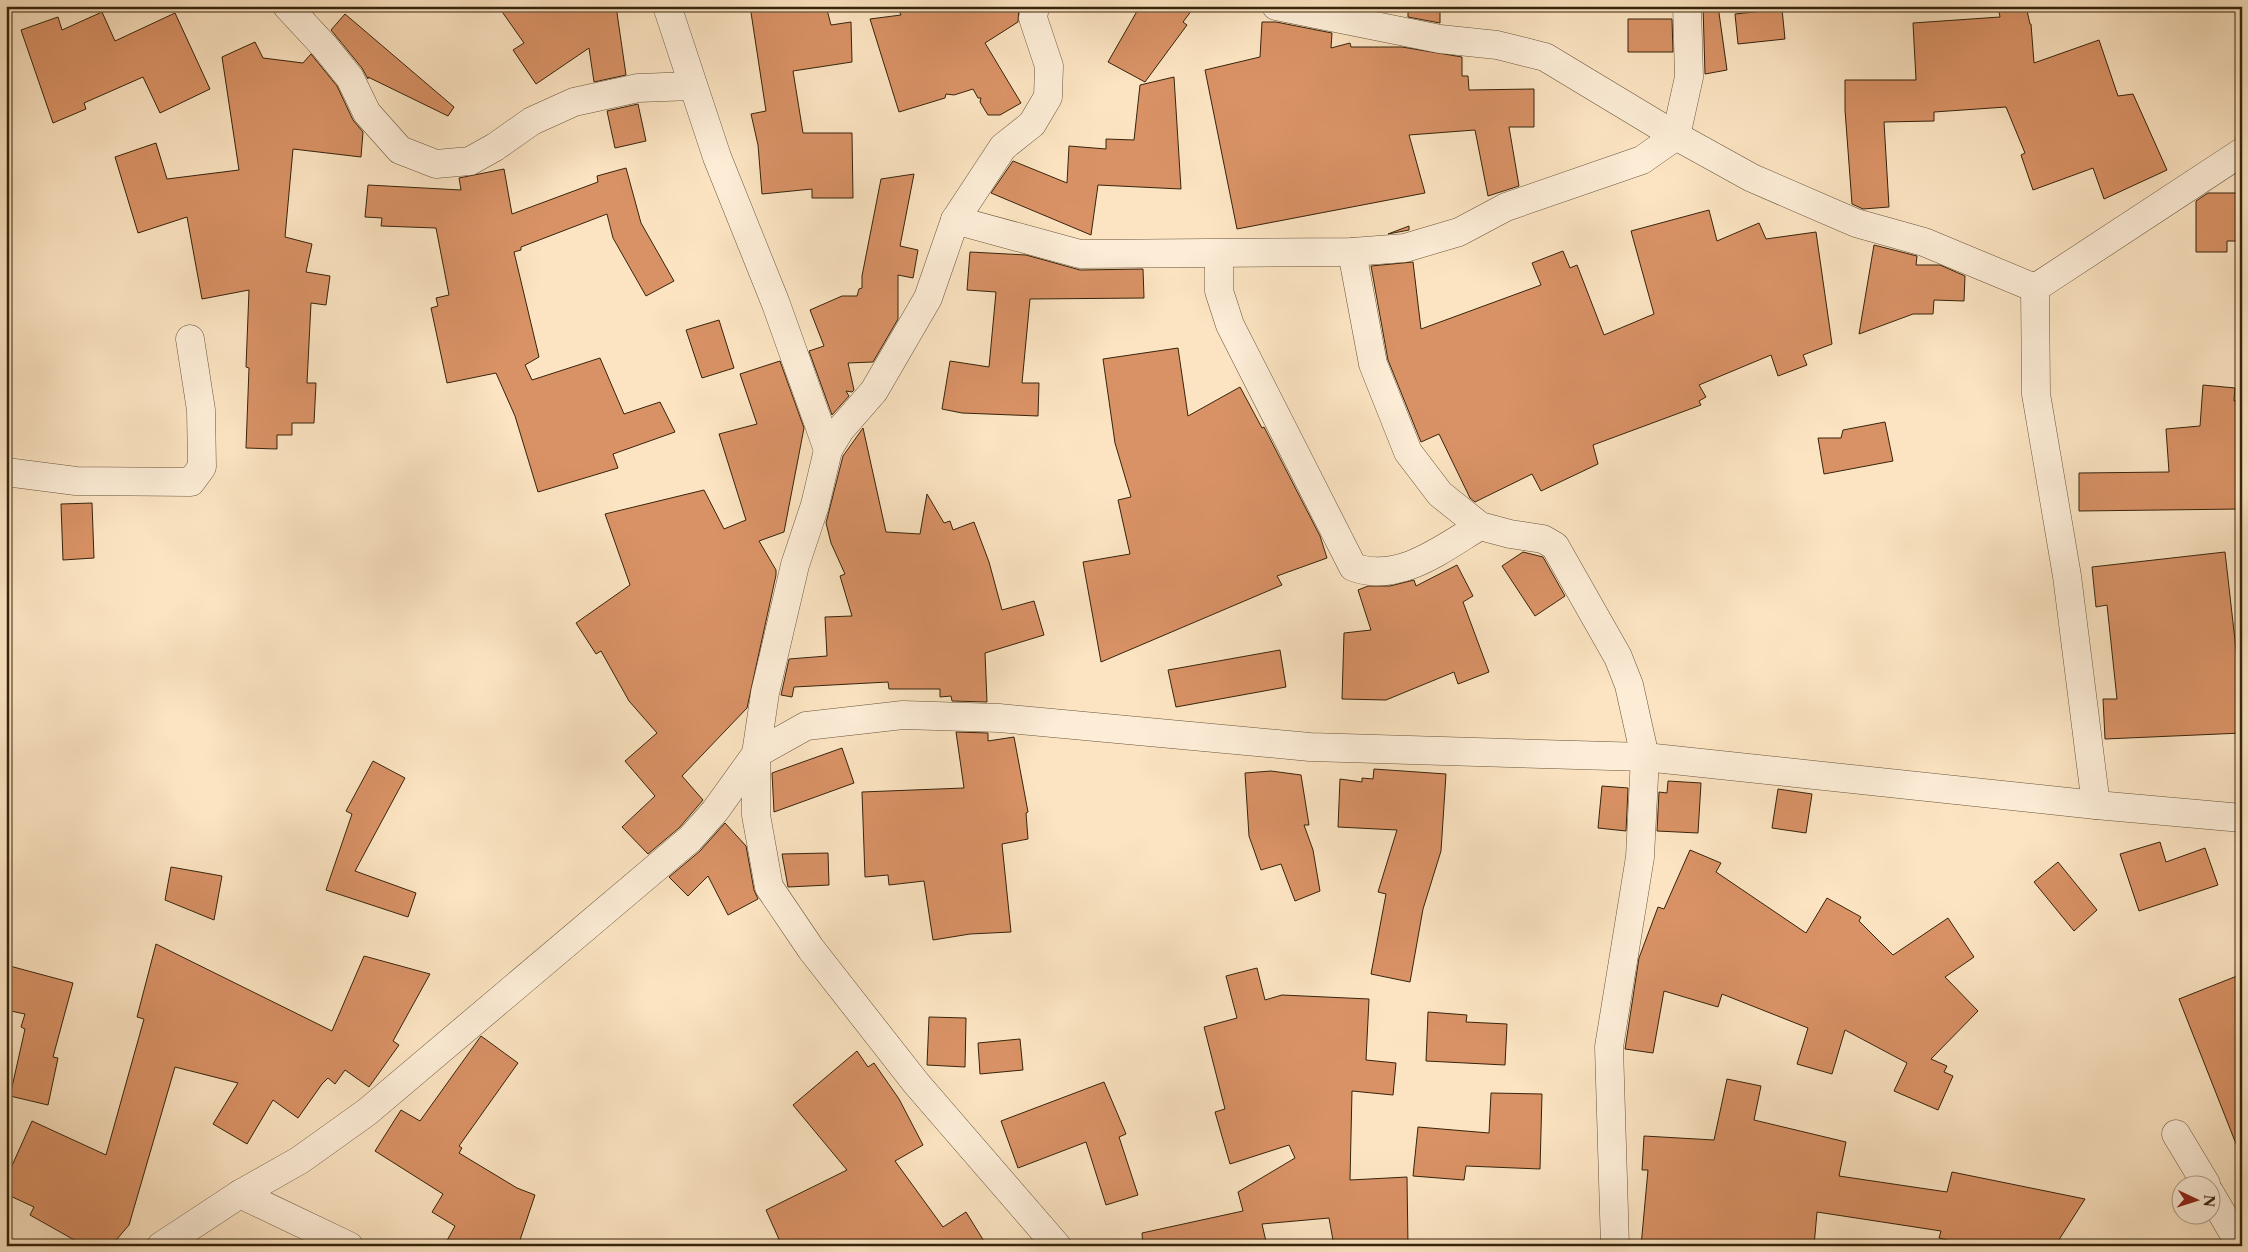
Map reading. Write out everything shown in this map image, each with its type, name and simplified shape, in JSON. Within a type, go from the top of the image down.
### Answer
[{"type":"street","points":[[287,6],[325,47],[350,78],[367,113],[400,150],[436,164],[470,161],[495,147],[532,121],[574,102],[638,88],[692,86]]},
{"type":"street","points":[[667,6],[717,157],[776,304],[828,450]]},
{"type":"street","points":[[1035,6],[1033,18],[1049,66],[1048,96],[1032,124],[1003,147],[955,220],[928,298],[874,391],[840,430],[828,450],[815,505],[795,564],[765,693],[756,754],[756,815],[768,887],[811,949],[916,1083],[1057,1246]]},
{"type":"street","points":[[1276,6],[1440,39],[1497,45],[1545,57],[1676,136],[1752,178],[1856,223],[1924,242],[2035,288]]},
{"type":"street","points":[[955,220],[1080,254],[1352,252],[1405,248],[1459,232],[1506,207],[1642,160],[1676,136],[1689,77],[1687,6]]},
{"type":"street","points":[[2035,288],[2242,152]]},
{"type":"street","points":[[1352,252],[1373,364],[1408,452],[1440,494],[1480,526],[1510,534],[1543,539],[1555,546],[1618,657],[1629,685],[1645,757],[1640,857],[1609,1047],[1615,1246]]},
{"type":"street","points":[[1219,254],[1219,291],[1230,325],[1353,567],[1366,572],[1385,572],[1424,560],[1480,526]]},
{"type":"street","points":[[2035,288],[2036,394],[2067,576],[2096,805]]},
{"type":"street","points":[[6,472],[76,481],[191,482],[202,467],[202,448],[201,410],[190,339]]},
{"type":"street","points":[[161,1246],[240,1194],[300,1160],[366,1112],[690,839],[715,810],[756,754],[806,726],[903,715],[998,718],[1310,747],[1645,757],[2096,805],[2242,818]]},
{"type":"street","points":[[2176,1134],[2200,1174]]},
{"type":"street","points":[[240,1194],[349,1246]]},
{"type":"street","points":[[2220,1210],[2241,1246]]},
{"type":"building","points":[[498,6],[616,6],[626,75],[594,82],[589,48],[536,84],[513,50],[524,43]]},
{"type":"building","points":[[750,6],[826,6],[831,25],[851,22],[852,62],[793,71],[803,133],[852,133],[853,198],[812,198],[812,189],[762,194],[758,145],[751,114],[766,111]]},
{"type":"building","points":[[897,6],[1019,6],[1018,22],[985,43],[1021,103],[1000,115],[988,115],[980,102],[981,98],[978,98],[973,89],[954,95],[946,94],[945,98],[899,112],[870,19],[901,15]]},
{"type":"building","points":[[1140,6],[1195,6],[1183,22],[1187,25],[1145,82],[1108,62]]},
{"type":"building","points":[[1408,6],[1440,6],[1440,23],[1408,17]]},
{"type":"building","points":[[1703,6],[1718,6],[1727,70],[1705,74]]},
{"type":"building","points":[[1998,6],[2026,6],[2031,24],[2034,63],[2099,40],[2118,96],[2133,94],[2167,170],[2104,199],[2093,168],[2033,190],[2021,155],[2025,153],[2006,107],[1934,112],[1934,121],[1884,122],[1889,207],[1863,209],[1852,204],[1845,110],[1845,80],[1916,80],[1913,23],[2000,17]]},
{"type":"building","points":[[1782,9],[1785,39],[1738,44],[1735,14]]},
{"type":"building","points":[[102,12],[115,41],[175,13],[210,89],[160,113],[143,77],[84,103],[86,109],[53,123],[21,30],[58,17],[62,30]]},
{"type":"building","points":[[345,14],[454,107],[448,116],[368,77],[368,79],[362,68],[331,30]]},
{"type":"building","points":[[1628,19],[1672,19],[1673,52],[1628,52]]},
{"type":"building","points":[[1262,22],[1276,22],[1332,33],[1331,48],[1350,43],[1351,47],[1402,47],[1462,57],[1462,76],[1468,76],[1469,90],[1534,89],[1534,127],[1509,127],[1519,186],[1488,196],[1475,130],[1409,135],[1425,193],[1237,229],[1205,70],[1260,57]]},
{"type":"building","points":[[255,42],[263,58],[303,63],[311,54],[337,86],[353,120],[363,132],[361,157],[293,149],[285,237],[312,244],[306,272],[330,276],[326,305],[311,303],[307,383],[316,383],[314,423],[292,423],[292,435],[277,435],[277,449],[246,448],[249,368],[246,367],[249,290],[202,299],[187,217],[138,233],[115,157],[156,143],[167,179],[239,170],[222,57]]},
{"type":"building","points":[[1174,77],[1181,189],[1098,185],[1091,235],[991,193],[1013,161],[1067,183],[1069,146],[1106,149],[1106,139],[1134,140],[1140,85]]},
{"type":"building","points":[[638,104],[646,141],[615,148],[607,111]]},
{"type":"building","points":[[626,168],[641,223],[674,281],[646,296],[613,238],[607,214],[521,247],[521,250],[514,252],[539,357],[525,365],[532,380],[600,358],[624,414],[660,402],[675,432],[613,454],[618,468],[538,492],[515,416],[496,373],[447,383],[431,308],[438,306],[436,298],[449,295],[436,228],[381,226],[382,218],[365,217],[368,185],[461,190],[459,178],[504,169],[512,214],[598,182],[597,176]]},
{"type":"building","points":[[914,174],[900,246],[918,250],[913,278],[898,275],[898,319],[873,362],[848,363],[854,390],[852,392],[846,391],[849,396],[832,415],[809,351],[824,346],[810,310],[842,296],[857,296],[859,289],[862,288],[862,276],[881,179]]},
{"type":"building","points":[[2208,193],[2242,193],[2242,241],[2227,241],[2227,252],[2196,252],[2196,201]]},
{"type":"building","points":[[1709,210],[1717,241],[1759,223],[1766,239],[1816,232],[1832,344],[1803,355],[1807,365],[1778,376],[1771,355],[1699,385],[1706,397],[1699,401],[1701,405],[1593,445],[1598,464],[1541,491],[1532,474],[1475,502],[1470,498],[1439,434],[1421,442],[1388,360],[1371,266],[1413,262],[1421,329],[1541,285],[1532,263],[1563,251],[1570,268],[1577,265],[1604,335],[1654,314],[1631,231]]},
{"type":"building","points":[[1409,226],[1409,230],[1388,234]]},
{"type":"building","points":[[1874,245],[1917,256],[1916,265],[1940,265],[1965,276],[1964,301],[1934,300],[1933,314],[1913,314],[1859,334]]},
{"type":"building","points":[[970,252],[1026,255],[1080,270],[1143,269],[1144,298],[1030,299],[1022,383],[1039,383],[1038,416],[962,413],[942,409],[950,361],[989,367],[996,292],[967,290]]},
{"type":"building","points":[[719,320],[734,368],[702,378],[686,330]]},
{"type":"building","points":[[1178,348],[1188,416],[1240,387],[1262,428],[1264,427],[1320,536],[1327,558],[1277,576],[1282,585],[1101,662],[1083,562],[1130,554],[1118,500],[1131,497],[1115,443],[1103,359]]},
{"type":"building","points":[[780,361],[804,428],[784,532],[759,541],[776,570],[776,575],[747,708],[682,776],[703,800],[679,828],[648,854],[622,827],[655,796],[625,761],[657,733],[629,701],[601,651],[596,654],[576,623],[630,585],[605,514],[704,490],[724,529],[746,520],[719,434],[757,424],[740,374]]},
{"type":"building","points":[[2203,385],[2235,388],[2234,401],[2242,401],[2242,509],[2079,511],[2079,473],[2169,472],[2166,429],[2200,426]]},
{"type":"building","points":[[1885,422],[1893,461],[1824,474],[1818,438],[1841,438],[1843,430]]},
{"type":"building","points":[[863,428],[886,532],[920,534],[927,494],[944,523],[950,521],[953,530],[974,522],[989,562],[1002,610],[1034,601],[1044,635],[985,653],[987,702],[952,701],[951,696],[940,697],[940,689],[889,689],[888,682],[794,687],[792,697],[781,695],[789,659],[827,656],[825,617],[852,616],[840,576],[845,574],[831,543],[826,523],[843,456]]},
{"type":"building","points":[[92,503],[94,558],[63,560],[61,504]]},
{"type":"building","points":[[1523,552],[1543,557],[1565,596],[1535,616],[1502,566]]},
{"type":"building","points":[[2225,552],[2242,702],[2242,733],[2105,739],[2103,699],[2117,699],[2107,605],[2096,607],[2092,567]]},
{"type":"building","points":[[1457,565],[1473,596],[1463,602],[1489,672],[1458,684],[1454,672],[1386,700],[1342,699],[1344,633],[1371,630],[1358,590],[1368,586],[1390,586],[1414,580],[1416,586]]},
{"type":"building","points":[[1280,650],[1286,687],[1176,707],[1168,670]]},
{"type":"building","points":[[956,732],[988,733],[988,741],[1014,737],[1028,812],[1026,813],[1028,839],[1002,844],[1011,932],[970,934],[933,940],[924,881],[889,885],[888,875],[865,877],[862,792],[964,788]]},
{"type":"building","points":[[842,748],[854,783],[774,812],[772,773]]},
{"type":"building","points":[[373,761],[405,778],[355,871],[416,893],[408,917],[326,890],[352,814],[346,811]]},
{"type":"building","points":[[1374,769],[1446,774],[1441,851],[1423,909],[1410,982],[1371,974],[1386,894],[1378,892],[1397,830],[1338,827],[1340,779],[1362,782],[1362,778],[1373,779]]},
{"type":"building","points":[[1271,771],[1301,775],[1309,825],[1304,825],[1313,850],[1320,891],[1295,901],[1281,864],[1261,870],[1249,836],[1245,773]]},
{"type":"building","points":[[1668,781],[1701,783],[1698,833],[1657,831],[1659,792],[1667,793]]},
{"type":"building","points":[[1602,786],[1628,788],[1626,831],[1598,828]]},
{"type":"building","points":[[1778,789],[1812,794],[1806,833],[1772,828]]},
{"type":"building","points":[[725,823],[746,846],[754,890],[758,899],[728,915],[708,876],[688,896],[669,877],[700,851]]},
{"type":"building","points":[[2160,842],[2166,862],[2205,848],[2218,885],[2139,911],[2120,854]]},
{"type":"building","points":[[1690,850],[1721,863],[1716,872],[1806,933],[1827,898],[1861,917],[1859,921],[1893,955],[1948,918],[1974,957],[1945,977],[1978,1011],[1931,1059],[1947,1066],[1944,1072],[1953,1076],[1938,1110],[1894,1091],[1907,1063],[1845,1030],[1832,1074],[1797,1064],[1808,1028],[1722,994],[1718,1007],[1664,991],[1653,1053],[1625,1049],[1639,958],[1658,907],[1664,909]]},
{"type":"building","points":[[828,853],[829,885],[788,887],[782,854]]},
{"type":"building","points":[[2058,862],[2097,910],[2074,931],[2034,882]]},
{"type":"building","points":[[171,867],[222,876],[214,920],[165,900]]},
{"type":"building","points":[[156,944],[332,1031],[364,956],[430,974],[393,1041],[399,1045],[369,1087],[345,1070],[335,1084],[328,1078],[322,1084],[298,1118],[273,1100],[247,1144],[213,1124],[238,1083],[175,1067],[129,1225],[111,1246],[85,1246],[30,1215],[34,1207],[6,1194],[6,1179],[32,1121],[106,1155],[144,1019],[137,1017]]},
{"type":"building","points":[[6,965],[73,983],[53,1057],[58,1058],[48,1105],[10,1096],[25,1029],[21,1027],[25,1014],[6,1010]]},
{"type":"building","points":[[1257,968],[1265,1000],[1282,995],[1369,999],[1366,1060],[1396,1063],[1393,1095],[1352,1091],[1350,1180],[1407,1177],[1408,1246],[1334,1246],[1329,1218],[1262,1224],[1267,1246],[1143,1246],[1142,1233],[1243,1211],[1238,1192],[1295,1158],[1289,1145],[1230,1164],[1215,1112],[1225,1109],[1204,1027],[1237,1018],[1226,976]]},
{"type":"building","points":[[2242,974],[2242,1154],[2240,1154],[2179,999]]},
{"type":"building","points":[[1428,1012],[1467,1015],[1466,1022],[1507,1024],[1505,1065],[1426,1061]]},
{"type":"building","points":[[929,1017],[966,1018],[965,1067],[927,1065]]},
{"type":"building","points":[[481,1036],[518,1063],[459,1146],[462,1148],[459,1153],[517,1188],[535,1195],[518,1246],[444,1246],[455,1226],[432,1212],[443,1194],[375,1151],[401,1110],[420,1121]]},
{"type":"building","points":[[1020,1039],[1023,1070],[980,1074],[978,1043]]},
{"type":"building","points":[[857,1051],[868,1067],[874,1063],[899,1099],[923,1145],[895,1161],[943,1227],[966,1212],[987,1246],[782,1246],[766,1210],[847,1170],[793,1105]]},
{"type":"building","points":[[1727,1079],[1761,1086],[1754,1120],[1846,1142],[1839,1176],[1947,1192],[1952,1172],[2085,1199],[2055,1246],[1971,1246],[1939,1238],[1941,1231],[1817,1212],[1814,1246],[1641,1246],[1648,1170],[1642,1170],[1644,1136],[1714,1140]]},
{"type":"building","points":[[1104,1082],[1126,1134],[1119,1137],[1138,1195],[1106,1205],[1086,1142],[1018,1168],[1001,1121]]},
{"type":"building","points":[[1491,1093],[1542,1094],[1540,1169],[1466,1166],[1464,1180],[1413,1176],[1418,1127],[1489,1133]]}]
